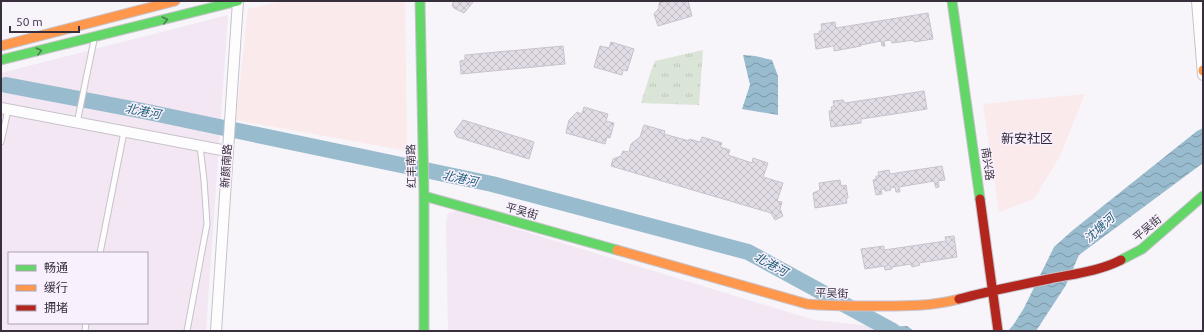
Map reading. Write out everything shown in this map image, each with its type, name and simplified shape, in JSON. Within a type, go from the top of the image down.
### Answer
[{"type":"street","points":[[1,46],[174,1]]},
{"type":"street","points":[[1,60],[238,1]]},
{"type":"street","name":"新颜南路","points":[[216,331],[238,1]]},
{"type":"street","name":"红丰南路","points":[[420,1],[424,196],[424,331]]},
{"type":"street","name":"南兴路","points":[[952,1],[998,331]]},
{"type":"street","points":[[1197,1],[1203,74]]},
{"type":"street","points":[[4,109],[227,151]]},
{"type":"street","name":"平吴街","points":[[424,196],[807,304],[824,306],[882,306],[929,304],[952,301],[993,290],[1075,274],[1113,264],[1142,249],[1203,196]]},
{"type":"lane","points":[[77,123],[94,37]]},
{"type":"lane","points":[[1,142],[4,109]]},
{"type":"lane","points":[[100,252],[124,132]]},
{"type":"lane","points":[[186,331],[207,224],[200,146]]},
{"type":"shaded area","points":[[285,1],[405,1],[407,151],[236,120],[248,9]]},
{"type":"shaded area","points":[[228,15],[206,331],[1,331],[1,73]]},
{"type":"shaded area","points":[[1085,94],[1060,156],[1034,199],[999,212],[983,104]]},
{"type":"shaded area","points":[[457,211],[814,320],[880,327],[887,331],[448,331],[446,223],[448,213]]},
{"type":"green space","points":[[703,50],[699,105],[641,103],[655,61]]},
{"type":"water","points":[[743,55],[772,60],[778,76],[778,115],[742,109],[750,85]]},
{"type":"water","name":"沈塘河","points":[[1203,128],[1203,163],[1079,255],[1066,285],[1036,331],[1008,331],[1024,308],[1054,247],[1073,230],[1197,131]]},
{"type":"water","points":[[907,326],[914,331],[887,331],[880,327]]},
{"type":"building","points":[[454,1],[474,1],[464,13],[454,8],[452,5]]},
{"type":"building","points":[[666,1],[688,1],[692,16],[658,26],[654,14],[659,8],[659,3]]},
{"type":"building","points":[[928,13],[933,39],[892,43],[891,40],[884,41],[885,46],[882,46],[881,41],[834,51],[834,46],[816,49],[814,34],[822,31],[821,24],[835,22],[836,28]]},
{"type":"building","points":[[611,42],[634,49],[627,71],[623,70],[622,75],[594,67],[600,46],[609,48]]},
{"type":"building","points":[[563,46],[565,64],[461,74],[460,61],[465,60],[465,55]]},
{"type":"building","points":[[924,91],[927,109],[861,119],[861,123],[831,127],[829,111],[832,110],[831,107],[834,106],[833,101],[843,100],[845,103]]},
{"type":"building","points":[[584,107],[608,114],[606,121],[614,123],[610,138],[607,137],[605,144],[566,133],[569,120],[577,112],[582,114]]},
{"type":"building","points":[[463,120],[534,142],[529,159],[457,137],[454,132]]},
{"type":"building","points":[[644,125],[665,131],[664,134],[689,141],[689,139],[700,142],[702,137],[722,143],[720,147],[730,150],[728,155],[752,163],[753,158],[768,163],[763,177],[783,183],[777,201],[782,202],[780,209],[783,216],[775,220],[771,213],[611,166],[613,159],[621,156],[623,151],[629,152],[631,144],[640,137]]},
{"type":"building","points":[[942,166],[945,180],[938,181],[939,187],[936,188],[934,181],[899,187],[900,192],[896,192],[895,187],[890,188],[891,190],[885,191],[885,189],[881,189],[882,194],[876,195],[873,180],[876,179],[876,176],[879,176],[878,172],[889,170],[890,174]]},
{"type":"building","points":[[840,180],[841,186],[846,185],[848,198],[846,199],[847,203],[815,208],[813,193],[820,190],[819,183]]},
{"type":"building","points":[[954,236],[957,257],[919,263],[920,265],[912,267],[911,264],[892,267],[892,269],[885,270],[884,266],[865,269],[861,249],[884,246],[884,250],[946,241],[945,237]]},
{"type":"waterway","name":"北港河","points":[[6,85],[143,111],[492,184],[748,252],[893,331]]},
{"type":"traffic: fast","points":[[1,60],[238,1]]},
{"type":"traffic: fast","points":[[420,1],[424,196],[424,331]]},
{"type":"traffic: fast","points":[[952,1],[980,199]]},
{"type":"traffic: fast","points":[[424,196],[617,250]]},
{"type":"traffic: fast","points":[[1121,260],[1142,249],[1203,196]]},
{"type":"traffic: slow","points":[[1,46],[175,1]]},
{"type":"traffic: slow","points":[[617,250],[807,304],[838,306],[903,306],[926,305],[959,299]]},
{"type":"traffic: jam","points":[[980,199],[998,331]]},
{"type":"traffic: jam","points":[[959,299],[1004,288],[1086,272],[1121,260]]},
{"type":"district","name":"新安社区","points":[[1027,138]]}]
